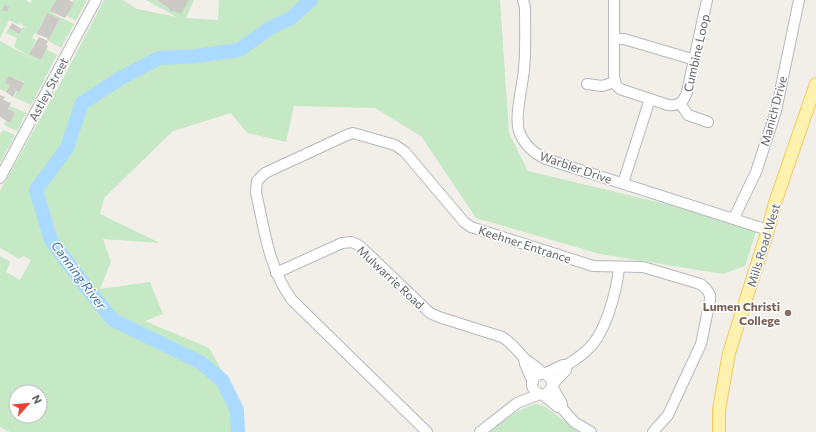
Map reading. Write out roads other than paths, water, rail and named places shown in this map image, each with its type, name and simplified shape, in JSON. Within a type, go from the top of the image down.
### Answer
[{"type":"main road","name":"Mills Road West","points":[[719,432],[719,410],[729,353],[768,230],[775,203],[816,84]]},
{"type":"street","name":"Astley Street","points":[[0,178],[96,0]]},
{"type":"street","name":"Warbler Drive","points":[[523,0],[525,7],[524,68],[518,114],[519,129],[525,144],[534,153],[546,159],[768,230]]},
{"type":"street","points":[[587,84],[602,86],[615,82],[614,0]]},
{"type":"street","name":"Cumbine Loop","points":[[615,82],[618,87],[623,90],[668,105],[680,103],[685,98],[687,92],[707,0]]},
{"type":"street","name":"Manich Drive","points":[[734,218],[756,172],[776,111],[799,0]]},
{"type":"street","points":[[614,39],[624,39],[695,60]]},
{"type":"street","points":[[623,183],[650,99]]},
{"type":"street","name":"Cumbine Loop","points":[[680,103],[688,114],[708,122]]},
{"type":"street","name":"Keehner Entrance","points":[[427,432],[298,306],[285,290],[276,273],[256,192],[257,181],[265,173],[353,133],[394,145],[405,152],[464,222],[471,227],[593,266],[643,267],[697,283],[705,288],[710,295],[710,300],[701,344],[668,416],[653,432]]},
{"type":"street","name":"Mulwarrie Road","points":[[276,273],[342,243],[352,242],[360,246],[430,312],[439,317],[502,336],[515,346],[524,358],[539,368],[543,374]]},
{"type":"street","points":[[480,432],[517,403],[535,377],[563,365],[567,365],[587,350],[598,336],[613,302],[618,280],[619,267]]},
{"type":"street","name":"Mulwarrie Road","points":[[524,358],[532,383]]},
{"type":"street","points":[[517,403],[548,392],[552,385],[566,370],[567,365]]},
{"type":"street","points":[[543,374],[551,379],[552,385],[562,404],[561,407]]},
{"type":"street","points":[[532,383],[534,390],[558,407],[561,407],[574,422],[591,432]]},
{"type":"waterway","name":"Canning River","points":[[238,432],[237,410],[222,380],[200,362],[113,320],[51,240],[36,190],[67,148],[82,103],[121,78],[159,58],[195,56],[239,50],[270,28],[291,18],[311,0]]},
{"type":"place","name":"Lumen Christi College","points":[[788,313]]}]
